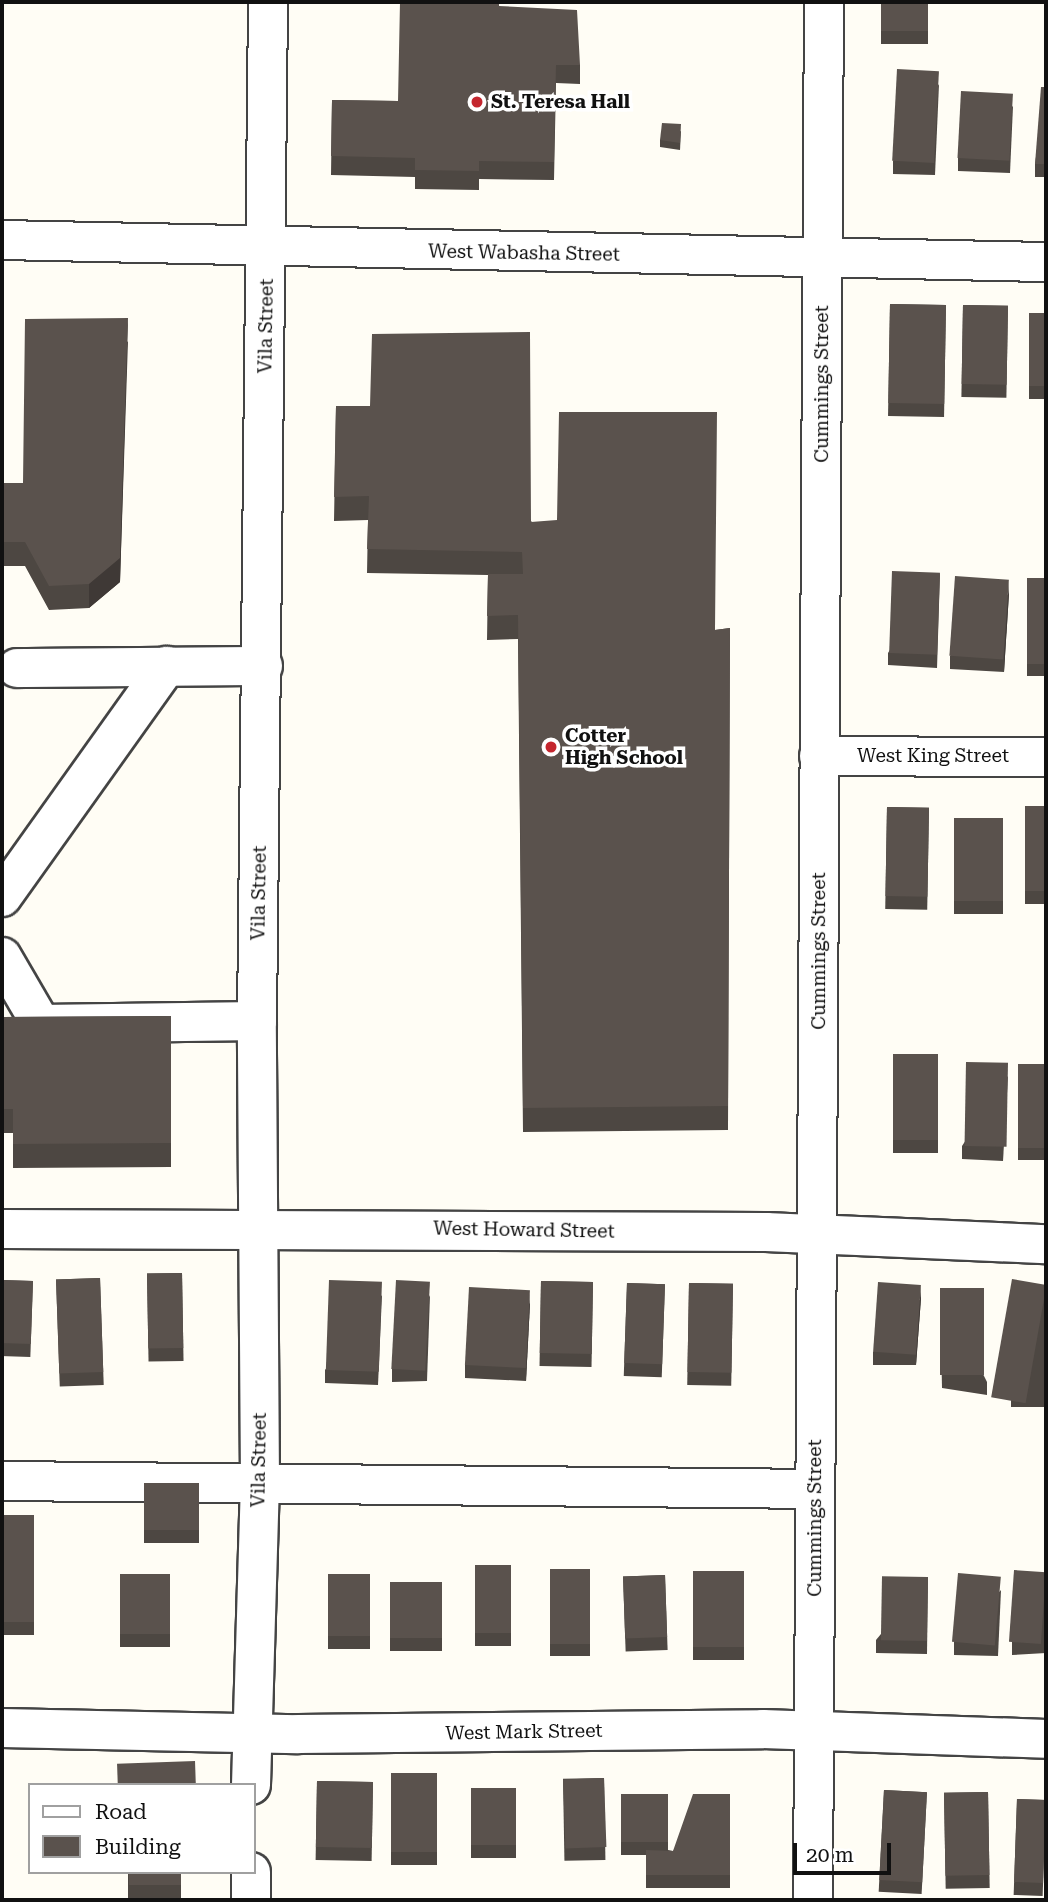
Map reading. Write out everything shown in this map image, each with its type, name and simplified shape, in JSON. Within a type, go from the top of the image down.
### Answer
[{"type":"street","name":"Vila Street","points":[[251,1783],[260,1482],[257,1021],[268,2]]},
{"type":"street","name":"Cummings Street","points":[[813,1900],[824,2]]},
{"type":"street","name":"West Wabasha Street","points":[[2,240],[267,249],[1046,262]]},
{"type":"street","points":[[2,897],[167,666]]},
{"type":"street","points":[[17,668],[262,666]]},
{"type":"street","name":"West King Street","points":[[819,756],[1046,757]]},
{"type":"street","points":[[2,957],[41,1024],[257,1021]]},
{"type":"street","name":"West Howard Street","points":[[2,1229],[259,1229],[817,1236],[1046,1244]]},
{"type":"street","points":[[2,1481],[815,1489]]},
{"type":"street","name":"West Mark Street","points":[[2,1728],[251,1733],[813,1731],[1046,1739]]},
{"type":"street","points":[[251,1874],[251,1900]]},
{"type":"building","name":"St. Teresa Hall","points":[[400,2],[499,2],[499,6],[577,10],[580,65],[556,65],[554,162],[479,161],[479,171],[415,170],[415,158],[331,156],[332,100],[398,101]]},
{"type":"building","points":[[881,2],[928,2],[928,31],[881,31]]},
{"type":"building","points":[[897,69],[939,71],[934,163],[892,161]]},
{"type":"building","points":[[1041,87],[1046,87],[1046,164],[1035,164]]},
{"type":"building","points":[[961,91],[1013,94],[1009,161],[957,158]]},
{"type":"building","points":[[662,123],[681,124],[680,143],[660,140]]},
{"type":"building","points":[[890,304],[946,305],[944,404],[888,403]]},
{"type":"building","points":[[963,305],[1008,306],[1007,385],[962,384]]},
{"type":"building","points":[[1029,313],[1046,313],[1046,386],[1029,386]]},
{"type":"building","points":[[128,318],[120,558],[89,584],[49,586],[25,542],[2,542],[2,483],[23,483],[25,319]]},
{"type":"building","points":[[530,332],[531,522],[557,520],[559,412],[717,412],[715,630],[730,628],[728,1106],[523,1108],[518,615],[487,616],[488,574],[523,574],[522,552],[367,549],[369,496],[334,497],[336,406],[370,406],[372,334]]},
{"type":"building","points":[[892,571],[940,573],[937,655],[889,653]]},
{"type":"building","points":[[955,576],[1009,580],[1003,660],[949,656]]},
{"type":"building","points":[[1027,578],[1046,578],[1046,664],[1027,664]]},
{"type":"building","points":[[1025,806],[1046,806],[1046,891],[1025,891]]},
{"type":"building","points":[[887,807],[929,808],[927,897],[885,896]]},
{"type":"building","points":[[954,818],[1003,818],[1003,901],[954,901]]},
{"type":"building","points":[[171,1016],[171,1143],[13,1144],[13,1109],[2,1109],[2,1017]]},
{"type":"building","points":[[893,1054],[938,1054],[938,1140],[893,1140]]},
{"type":"building","points":[[966,1062],[1008,1063],[1007,1147],[965,1146]]},
{"type":"building","points":[[1018,1064],[1046,1064],[1046,1148],[1018,1148]]},
{"type":"building","points":[[182,1273],[183,1348],[148,1349],[147,1274]]},
{"type":"building","points":[[100,1278],[103,1372],[59,1373],[56,1280]]},
{"type":"building","points":[[1012,1279],[1046,1285],[1026,1403],[991,1397]]},
{"type":"building","points":[[2,1280],[33,1281],[31,1344],[2,1343]]},
{"type":"building","points":[[329,1280],[382,1282],[379,1372],[326,1370]]},
{"type":"building","points":[[396,1280],[430,1282],[425,1371],[391,1369]]},
{"type":"building","points":[[541,1281],[593,1282],[592,1354],[540,1353]]},
{"type":"building","points":[[878,1282],[921,1285],[916,1355],[873,1352]]},
{"type":"building","points":[[627,1283],[665,1284],[662,1364],[624,1363]]},
{"type":"building","points":[[689,1283],[733,1284],[731,1373],[687,1372]]},
{"type":"building","points":[[469,1287],[530,1290],[526,1368],[465,1365]]},
{"type":"building","points":[[940,1288],[984,1288],[984,1375],[940,1375]]},
{"type":"building","points":[[144,1483],[199,1483],[199,1530],[144,1530]]},
{"type":"building","points":[[2,1515],[34,1515],[34,1622],[2,1622]]},
{"type":"building","points":[[475,1565],[511,1565],[511,1633],[475,1633]]},
{"type":"building","points":[[550,1569],[590,1569],[590,1644],[550,1644]]},
{"type":"building","points":[[1014,1570],[1046,1572],[1041,1644],[1009,1642]]},
{"type":"building","points":[[693,1571],[744,1571],[744,1647],[693,1647]]},
{"type":"building","points":[[958,1573],[1001,1577],[995,1645],[952,1642]]},
{"type":"building","points":[[120,1574],[170,1574],[170,1634],[120,1634]]},
{"type":"building","points":[[328,1574],[370,1574],[370,1636],[328,1636]]},
{"type":"building","points":[[665,1575],[667,1637],[625,1638],[623,1576]]},
{"type":"building","points":[[882,1576],[928,1577],[927,1641],[881,1640]]},
{"type":"building","points":[[390,1582],[442,1582],[442,1638],[390,1638]]},
{"type":"building","points":[[195,1761],[196,1783],[118,1783],[117,1764]]},
{"type":"building","points":[[391,1773],[437,1773],[437,1852],[391,1852]]},
{"type":"building","points":[[604,1778],[606,1847],[565,1848],[563,1779]]},
{"type":"building","points":[[317,1781],[373,1782],[372,1848],[316,1847]]},
{"type":"building","points":[[471,1788],[516,1788],[516,1845],[471,1845]]},
{"type":"building","points":[[884,1790],[927,1792],[922,1882],[879,1880]]},
{"type":"building","points":[[988,1792],[989,1875],[945,1876],[944,1793]]},
{"type":"building","points":[[621,1794],[668,1794],[668,1842],[621,1842]]},
{"type":"building","points":[[693,1794],[730,1794],[730,1875],[646,1875],[646,1850],[673,1851]]},
{"type":"building","points":[[1017,1799],[1046,1800],[1043,1883],[1014,1882]]},
{"type":"building","points":[[129,1874],[181,1874],[181,1885],[129,1885]]},
{"type":"place","name":"St. Teresa Hall","points":[[477,102]]},
{"type":"place","name":"Cotter High School","points":[[551,747]]}]
